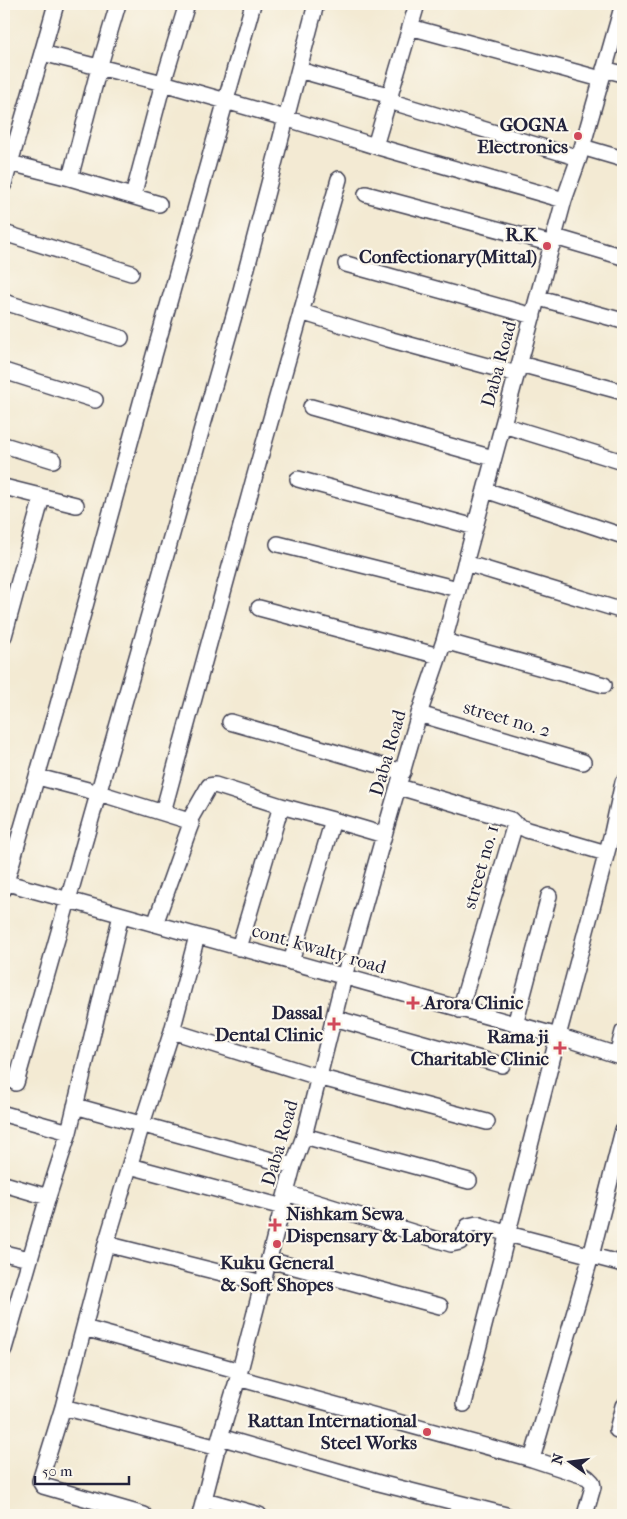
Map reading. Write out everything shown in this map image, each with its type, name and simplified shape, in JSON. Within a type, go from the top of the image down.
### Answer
[{"type":"street","points":[[4,184],[56,4]]},
{"type":"street","points":[[70,178],[118,4]]},
{"type":"street","points":[[133,196],[162,83],[187,4]]},
{"type":"street","points":[[4,884],[38,777],[253,4]]},
{"type":"street","points":[[16,1083],[239,298],[316,4]]},
{"type":"street","points":[[375,146],[417,4]]},
{"type":"street","name":"Daba Road","points":[[200,1515],[293,1166],[304,1136],[344,977],[419,714],[444,641],[493,458],[539,298],[564,200],[580,153],[623,4]]},
{"type":"street","points":[[410,27],[603,74],[623,74]]},
{"type":"street","points":[[42,53],[162,83],[564,200]]},
{"type":"street","points":[[298,70],[580,153],[623,160]]},
{"type":"street","points":[[10,163],[159,204]]},
{"type":"street","points":[[163,812],[339,179]]},
{"type":"street","points":[[366,194],[623,257]]},
{"type":"street","points":[[4,233],[131,273]]},
{"type":"street","points":[[346,264],[533,316]]},
{"type":"street","points":[[539,298],[623,322]]},
{"type":"street","points":[[4,302],[122,338]]},
{"type":"street","points":[[301,312],[388,339],[623,392]]},
{"type":"street","points":[[4,371],[95,400]]},
{"type":"street","points":[[311,408],[493,458]]},
{"type":"street","points":[[503,425],[623,462]]},
{"type":"street","points":[[4,445],[53,460]]},
{"type":"street","points":[[298,478],[475,527]]},
{"type":"street","points":[[4,487],[76,505]]},
{"type":"street","points":[[485,490],[623,536]]},
{"type":"street","points":[[4,636],[42,497]]},
{"type":"street","points":[[278,544],[458,589]]},
{"type":"street","points":[[465,563],[623,611]]},
{"type":"street","points":[[259,608],[439,656]]},
{"type":"street","points":[[444,641],[604,685]]},
{"type":"street","name":"street no. 2","points":[[419,714],[584,762]]},
{"type":"street","points":[[230,722],[402,772]]},
{"type":"street","points":[[38,777],[99,793],[189,821]]},
{"type":"street","points":[[464,1404],[606,853],[618,834],[623,782]]},
{"type":"street","points":[[155,924],[189,829],[189,821],[207,789],[212,785],[384,835]]},
{"type":"street","name":"street no. 1","points":[[399,787],[511,820],[515,824],[460,1010]]},
{"type":"street","points":[[239,948],[281,806]]},
{"type":"street","points":[[291,962],[333,820]]},
{"type":"street","points":[[515,824],[527,830],[606,853]]},
{"type":"street","name":"cont. kwalty road","points":[[4,884],[69,899],[558,1036],[620,1056]]},
{"type":"street","points":[[515,1025],[549,896]]},
{"type":"street","points":[[4,1349],[7,1322],[69,1132],[121,915]]},
{"type":"street","points":[[144,1515],[41,1485],[40,1481],[63,1406],[106,1244],[172,1031],[197,936]]},
{"type":"street","points":[[334,1018],[502,1065]]},
{"type":"street","points":[[172,1031],[318,1076],[487,1122]]},
{"type":"street","points":[[620,1056],[623,1032]]},
{"type":"street","points":[[75,1106],[293,1166]]},
{"type":"street","points":[[4,1114],[69,1132]]},
{"type":"street","points":[[532,1459],[592,1256],[623,1130]]},
{"type":"street","points":[[304,1136],[469,1181]]},
{"type":"street","points":[[130,1166],[284,1200],[451,1244],[460,1242],[466,1228],[471,1224],[477,1224],[623,1264]]},
{"type":"street","points":[[4,1184],[48,1197]]},
{"type":"street","points":[[106,1244],[262,1283]]},
{"type":"street","points":[[4,1252],[29,1259]]},
{"type":"street","points":[[269,1260],[440,1306]]},
{"type":"street","points":[[84,1328],[532,1459],[587,1477],[592,1482],[593,1487],[585,1515]]},
{"type":"street","points":[[63,1406],[506,1515]]},
{"type":"street","points":[[617,1430],[623,1406]]},
{"type":"street","points":[[205,1500],[260,1515]]},
{"type":"place","name":"GOGNA Electronics","points":[[578,136]]},
{"type":"place","name":"R.K Confectionary(Mittal)","points":[[547,246]]},
{"type":"place","name":"Arora Clinic","points":[[413,1003]]},
{"type":"place","name":"Dassal Dental Clinic","points":[[334,1024]]},
{"type":"place","name":"Rama ji Charitable Clinic","points":[[560,1048]]},
{"type":"place","name":"Nishkam Sewa Dispensary & Laboratory","points":[[275,1225]]},
{"type":"place","name":"Kuku General & Soft Shopes","points":[[277,1244]]},
{"type":"place","name":"Rattan International Steel Works","points":[[427,1432]]}]
